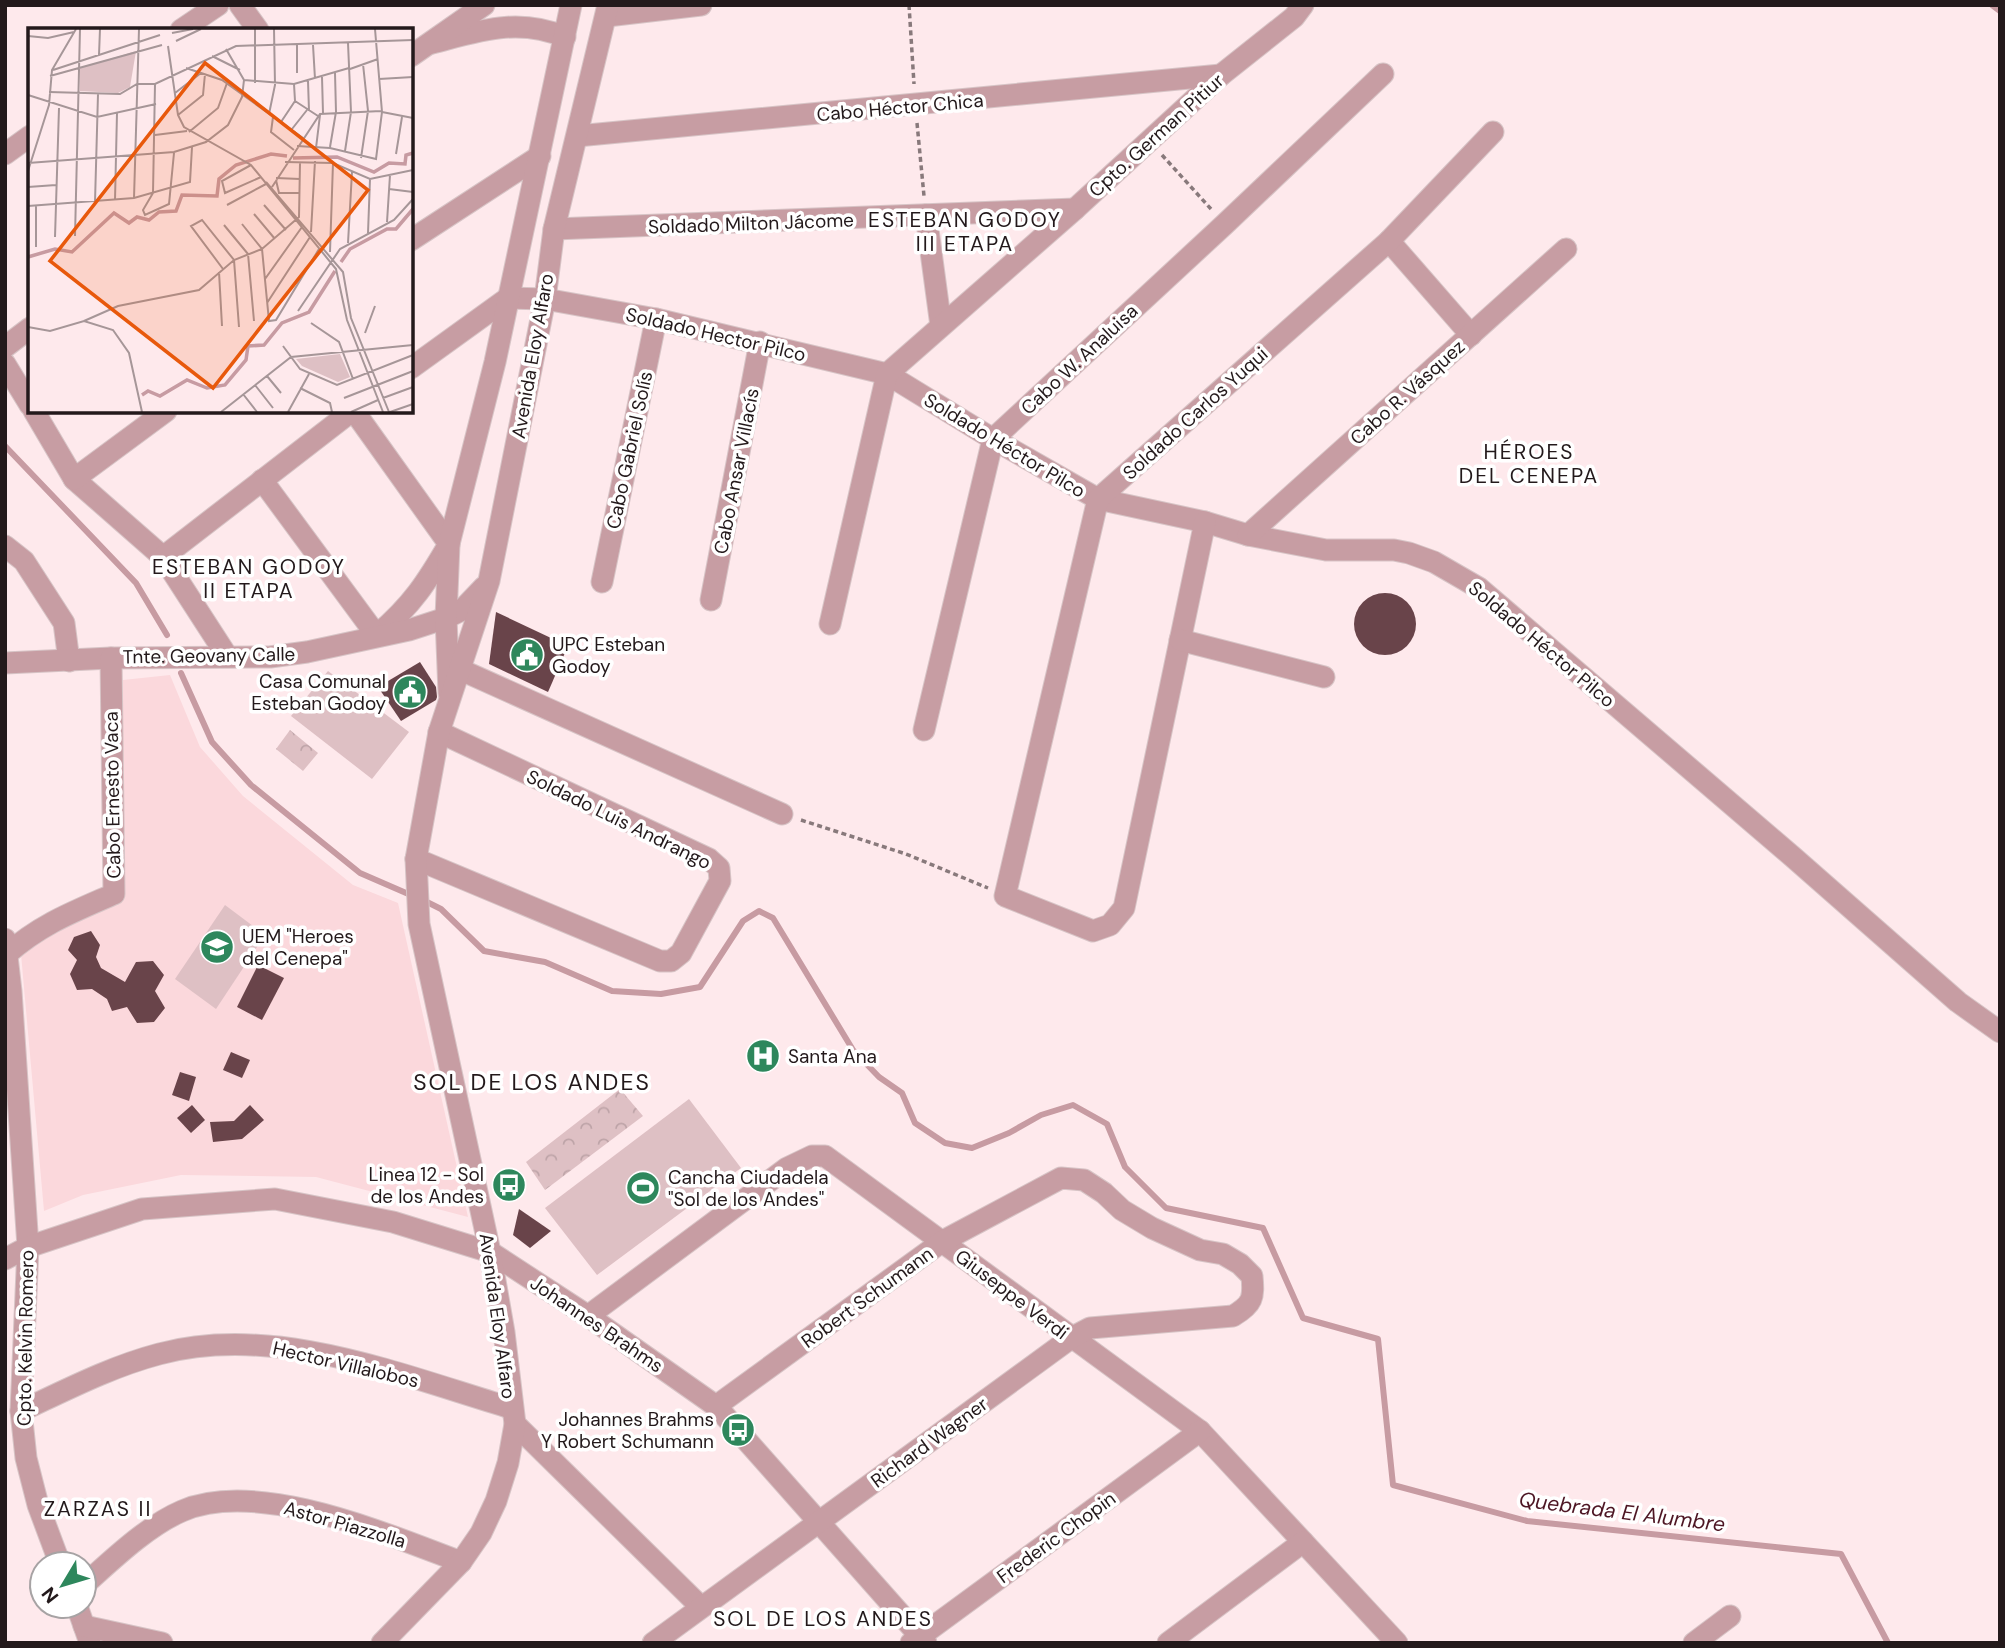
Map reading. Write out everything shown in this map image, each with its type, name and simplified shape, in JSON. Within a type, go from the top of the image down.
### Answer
[{"type":"street","points":[[184,28],[218,5]]},
{"type":"street","points":[[240,5],[257,28]]},
{"type":"street","points":[[413,55],[484,5]]},
{"type":"street","name":"Avenida Eloy Alfaro","points":[[455,667],[446,618],[449,544],[495,362],[571,5]]},
{"type":"street","points":[[608,10],[701,5]]},
{"type":"street","name":"Cpto. German Pitiur","points":[[887,374],[1222,75],[1294,17],[1303,5]]},
{"type":"street","name":"Avenida Eloy Alfaro","points":[[382,1643],[461,1562],[481,1533],[496,1501],[508,1463],[513,1416],[505,1332],[491,1252],[419,924],[416,868],[439,732],[449,705],[455,667],[489,581],[545,299],[554,229],[608,10]]},
{"type":"street","points":[[432,43],[480,31],[516,26],[545,28],[565,37]]},
{"type":"street","name":"Cabo W. Analuisa","points":[[993,439],[1383,74]]},
{"type":"street","name":"Cabo Héctor Chica","points":[[578,136],[1222,75]]},
{"type":"street","name":"Soldado Carlos Yuqui","points":[[1098,499],[1389,241],[1493,132]]},
{"type":"street","points":[[5,154],[28,137]]},
{"type":"street","points":[[413,239],[540,156]]},
{"type":"street","name":"Soldado Milton Jácome","points":[[554,229],[1075,209]]},
{"type":"street","points":[[926,215],[942,326]]},
{"type":"street","points":[[1389,241],[1471,335]]},
{"type":"street","name":"Cabo R. Vásquez","points":[[1248,535],[1566,249]]},
{"type":"street","points":[[413,367],[508,298]]},
{"type":"street","name":"Soldado Hector Pilco","points":[[508,298],[545,299],[656,318],[887,374]]},
{"type":"street","name":"Cabo Gabriel Solís","points":[[602,582],[656,318]]},
{"type":"street","points":[[5,347],[28,330]]},
{"type":"street","name":"Cabo Ansar Villacís","points":[[711,600],[760,342]]},
{"type":"street","points":[[5,364],[28,402]]},
{"type":"street","points":[[830,624],[887,374]]},
{"type":"street","name":"Soldado Héctor Pilco","points":[[887,374],[1098,499],[1205,522],[1248,535],[1326,550],[1394,550],[1409,553],[1434,562],[1479,588],[1958,1002],[2000,1032]]},
{"type":"street","points":[[35,413],[74,479],[163,557],[227,656]]},
{"type":"street","points":[[74,479],[163,413]]},
{"type":"street","points":[[163,557],[350,413]]},
{"type":"street","points":[[262,480],[377,636],[411,604],[449,544],[354,413]]},
{"type":"street","points":[[924,730],[993,439]]},
{"type":"street","points":[[1098,499],[1005,896],[1093,931],[1110,925],[1124,908],[1205,522]]},
{"type":"street","points":[[5,546],[24,561],[64,623],[69,661]]},
{"type":"street","name":"Tnte. Geovany Calle","points":[[5,663],[111,658],[270,657],[307,652],[409,630],[446,618],[462,610],[489,581]]},
{"type":"street","points":[[1180,639],[1324,677]]},
{"type":"street","name":"Cabo Ernesto Vaca","points":[[6,946],[52,921],[114,894],[111,658]]},
{"type":"street","points":[[455,667],[782,814]]},
{"type":"street","name":"Soldado Luis Andrango","points":[[416,868],[660,961],[671,961],[681,953],[720,881],[719,869],[709,859],[439,732]]},
{"type":"street","name":"Cpto. Kelvin Romero","points":[[6,946],[27,1247],[21,1411],[26,1458],[38,1505],[55,1550]]},
{"type":"street","name":"Giuseppe Verdi","points":[[588,1316],[787,1168],[812,1156],[825,1156],[1200,1431],[1397,1643]]},
{"type":"street","name":"Robert Schumann","points":[[716,1406],[943,1241],[1061,1178],[1084,1180],[1104,1193],[1122,1210],[1152,1228],[1200,1250],[1223,1254],[1240,1264],[1252,1276],[1254,1296],[1245,1309],[1233,1316]]},
{"type":"street","name":"Johannes Brahms","points":[[5,1259],[27,1247],[142,1209],[275,1199],[393,1222],[491,1252],[716,1406],[821,1522],[919,1641]]},
{"type":"street","name":"Richard Wagner","points":[[653,1643],[1071,1338],[1090,1328],[1233,1316]]},
{"type":"street","name":"Hector Villalobos","points":[[21,1411],[115,1367],[160,1354],[220,1344],[266,1345],[312,1352],[383,1370],[513,1416]]},
{"type":"street","points":[[513,1416],[701,1607]]},
{"type":"street","name":"Frederic Chopin","points":[[919,1641],[1200,1431]]},
{"type":"street","name":"Astor Piazzolla","points":[[98,1573],[159,1524],[183,1510],[212,1504],[243,1502],[280,1504],[324,1515],[372,1529],[461,1562]]},
{"type":"street","points":[[1168,1643],[1303,1542]]},
{"type":"street","points":[[1694,1643],[1730,1616]]},
{"type":"street","points":[[84,1625],[162,1643]]},
{"type":"path","points":[[1149,140],[1225,224]]},
{"type":"path","points":[[782,814],[906,854],[1005,896]]},
{"type":"shaded area","name":"UEM \"Heroes del Cenepa\"","points":[[170,675],[200,747],[243,796],[353,885],[398,903],[468,1217],[316,1177],[181,1175],[83,1195],[44,1211],[21,954],[33,941],[122,897],[123,680]]},
{"type":"green space","points":[[328,671],[409,732],[372,779],[291,716]]},
{"type":"green space","points":[[290,730],[318,753],[303,771],[276,749]]},
{"type":"green space","points":[[225,905],[265,935],[216,1009],[175,979]]},
{"type":"green space","points":[[620,1089],[643,1116],[545,1190],[526,1162]]},
{"type":"green space","name":"Cancha Ciudadela \"Sol de los Andes\"","points":[[689,1099],[741,1168],[597,1275],[545,1208]]},
{"type":"building","points":[[1379,593],[1391,593],[1407,602],[1414,612],[1414,636],[1407,646],[1391,655],[1379,655],[1368,650],[1359,641],[1354,630],[1354,618],[1359,607],[1368,598]]},
{"type":"building","name":"UPC Esteban Godoy","points":[[496,612],[568,646],[548,692],[489,664]]},
{"type":"building","name":"Casa Comunal Esteban Godoy","points":[[420,662],[436,687],[437,697],[401,721],[378,687]]},
{"type":"building","points":[[91,931],[100,945],[96,957],[101,968],[125,982],[136,962],[153,961],[164,975],[155,991],[165,1008],[154,1022],[137,1023],[127,1007],[112,1011],[107,999],[92,989],[77,990],[70,974],[77,960],[68,950],[74,937]]},
{"type":"building","points":[[258,965],[284,978],[262,1020],[237,1007]]},
{"type":"building","points":[[231,1052],[250,1060],[242,1078],[223,1070]]},
{"type":"building","points":[[180,1072],[196,1077],[189,1101],[172,1095]]},
{"type":"building","points":[[192,1105],[205,1120],[191,1133],[177,1118]]},
{"type":"building","points":[[250,1105],[264,1120],[242,1139],[213,1142],[210,1122],[234,1121]]},
{"type":"building","points":[[519,1209],[551,1231],[530,1248],[513,1235]]},
{"type":"waterway","points":[[1992,5],[2000,11]]},
{"type":"waterway","points":[[5,446],[136,583],[167,635]]},
{"type":"waterway","points":[[181,673],[212,742],[251,785],[360,873],[413,896]]},
{"type":"waterway","name":"Quebrada El Alumbre","points":[[423,900],[441,909],[484,951],[545,962],[612,991],[661,994],[700,987],[743,921],[759,911],[773,918],[853,1050],[879,1077],[902,1093],[915,1123],[945,1143],[972,1148],[1009,1133],[1041,1115],[1073,1105],[1107,1124],[1125,1167],[1166,1208],[1263,1228],[1303,1318],[1378,1339],[1393,1485],[1527,1521],[1841,1554],[1888,1643]]},
{"type":"place","name":"UPC Esteban Godoy","points":[[527,655]]},
{"type":"place","name":"Casa Comunal Esteban Godoy","points":[[410,692]]},
{"type":"place","name":"UEM \"Heroes del Cenepa\"","points":[[217,947]]},
{"type":"place","name":"Santa Ana","points":[[763,1056]]},
{"type":"place","name":"Linea 12 - Sol de los Andes","points":[[509,1185]]},
{"type":"place","name":"Cancha Ciudadela \"Sol de los Andes\"","points":[[643,1188]]},
{"type":"place","name":"Johannes Brahms Y Robert Schumann","points":[[738,1430]]},
{"type":"district","name":"ESTEBAN GODOY III ETAPA","points":[[965,232]]},
{"type":"district","name":"HÉROES DEL CENEPA","points":[[1529,464]]},
{"type":"district","name":"ESTEBAN GODOY II ETAPA","points":[[249,579]]},
{"type":"district","name":"SOL DE LOS ANDES","points":[[532,1082]]},
{"type":"district","name":"ZARZAS II","points":[[98,1509]]},
{"type":"district","name":"SOL DE LOS ANDES","points":[[823,1619]]}]
